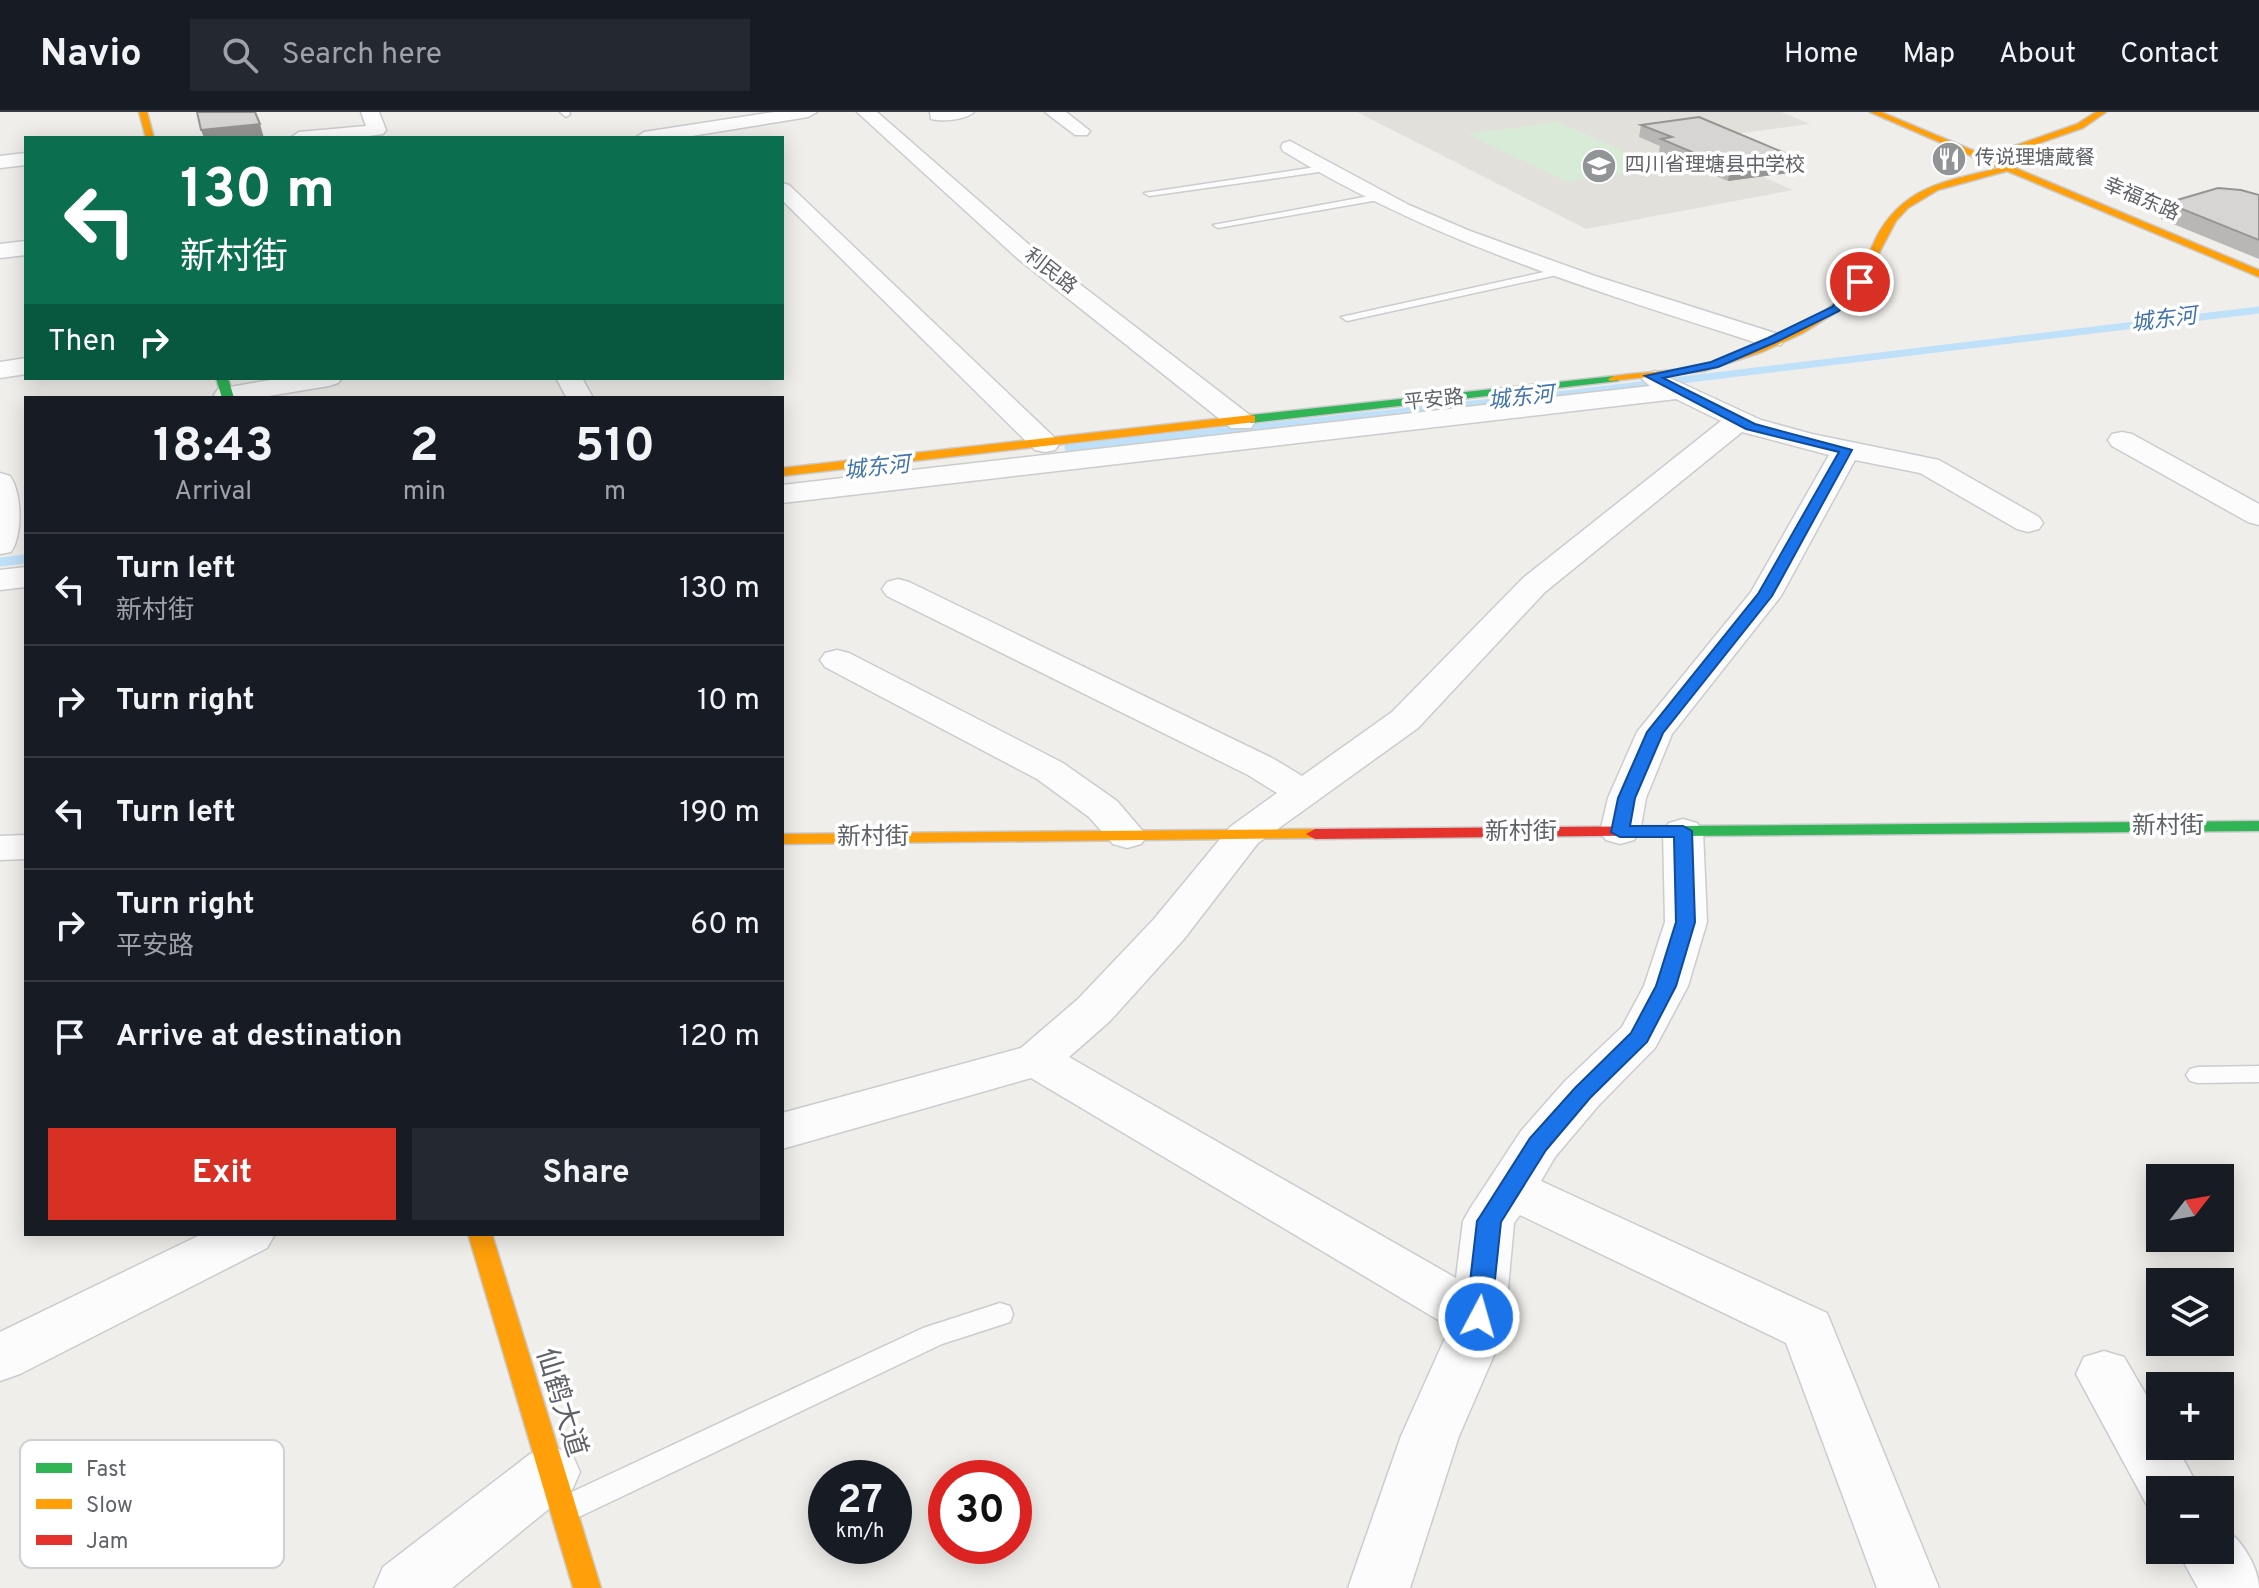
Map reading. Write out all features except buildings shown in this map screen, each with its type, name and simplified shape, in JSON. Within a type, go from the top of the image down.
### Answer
[{"type":"street","points":[[143,112],[149,136]]},
{"type":"street","points":[[318,136],[377,130],[370,112]]},
{"type":"street","points":[[702,112],[724,133]]},
{"type":"street","points":[[676,136],[724,133],[779,114],[808,112]]},
{"type":"street","name":"利民路","points":[[866,112],[1025,253],[1241,422]]},
{"type":"street","points":[[937,115],[965,112]]},
{"type":"street","points":[[1054,112],[1081,131]]},
{"type":"street","name":"幸福东路","points":[[1874,112],[2259,274]]},
{"type":"street","points":[[1986,159],[2080,126],[2102,112]]},
{"type":"street","points":[[1290,147],[1323,169],[1432,221],[1562,271],[1772,340]]},
{"type":"street","points":[[0,162],[24,159]]},
{"type":"street","name":"平安路","points":[[784,472],[1241,422],[1663,383],[1772,340],[1846,301],[1860,282],[1888,225],[1909,199],[2009,168]]},
{"type":"street","points":[[784,191],[1045,444]]},
{"type":"street","points":[[0,251],[24,248]]},
{"type":"street","points":[[0,370],[24,366]]},
{"type":"street","points":[[226,390],[312,380]]},
{"type":"street","points":[[784,494],[1663,383],[1735,420],[1775,434],[1929,466],[2028,523]]},
{"type":"street","points":[[784,1130],[1037,1060],[1094,1010],[1169,929],[1244,835],[1405,720],[1534,585],[1682,470],[1730,429],[1735,420]]},
{"type":"street","points":[[2122,440],[2259,516]]},
{"type":"street","points":[[1620,832],[1627,798],[1655,732],[1765,596],[1846,450]]},
{"type":"street","points":[[0,482],[4,526],[0,545]]},
{"type":"street","points":[[0,555],[24,552]]},
{"type":"street","points":[[0,580],[24,577]]},
{"type":"street","points":[[898,589],[1261,767],[1304,793]]},
{"type":"street","points":[[837,660],[1050,771],[1103,809],[1127,836]]},
{"type":"street","name":"新村街","points":[[784,839],[2259,826]]},
{"type":"street","points":[[1379,1588],[1430,1436],[1477,1332],[1489,1221],[1538,1144],[1582,1093],[1639,1037],[1666,986],[1686,922],[1683,831]]},
{"type":"street","points":[[0,848],[24,847]]},
{"type":"street","points":[[1037,1060],[1479,1317]]},
{"type":"street","points":[[1510,1188],[1808,1329],[1908,1588]]},
{"type":"street","points":[[0,1358],[245,1236]]},
{"type":"street","name":"仙鹤大道","points":[[481,1236],[587,1588]]},
{"type":"street","points":[[2104,1374],[2162,1476]]},
{"type":"street","points":[[405,1588],[557,1491]]},
{"type":"street","points":[[2217,1564],[2233,1588]]},
{"type":"lane","points":[[1149,193],[1323,169]]},
{"type":"lane","points":[[1218,225],[1380,197]]},
{"type":"lane","points":[[1347,317],[1562,271]]},
{"type":"lane","points":[[2198,1075],[2259,1074]]},
{"type":"lane","points":[[557,1491],[921,1341],[1000,1314]]},
{"type":"shaded area","name":"四川省理塘县中学校","points":[[1357,112],[1781,112],[1810,124],[1682,141],[1793,190],[1586,229]]},
{"type":"green space","points":[[1558,122],[1662,168],[1566,181],[1467,134]]},
{"type":"waterway","name":"城东河","points":[[1068,448],[1566,394],[2259,310]]},
{"type":"waterway","points":[[0,562],[24,559]]},
{"type":"traffic: fast","points":[[1251,419],[1614,379]]},
{"type":"traffic: fast","points":[[223,380],[227,396]]},
{"type":"traffic: fast","points":[[1679,831],[2259,826]]},
{"type":"traffic: slow","points":[[143,112],[149,136]]},
{"type":"traffic: slow","points":[[1874,112],[2259,274]]},
{"type":"traffic: slow","points":[[1986,159],[2080,126],[2102,112]]},
{"type":"traffic: slow","points":[[1614,379],[1700,369],[1758,350],[1799,331],[1835,309],[1854,291],[1892,220],[1919,195],[1952,182],[2009,168]]},
{"type":"traffic: slow","points":[[784,472],[1251,419]]},
{"type":"traffic: slow","points":[[784,839],[1315,834]]},
{"type":"traffic: slow","points":[[481,1236],[587,1588]]},
{"type":"traffic: jam","points":[[1315,834],[1679,831]]},
{"type":"place","name":"传说理塘蔵餐","points":[[1949,159]]},
{"type":"place","name":"四川省理塘县中学校","points":[[1599,166]]},
{"type":"route","points":[[1479,1317],[1489,1221],[1538,1144],[1582,1093],[1639,1037],[1666,986],[1686,922],[1683,831],[1620,832],[1627,798],[1640,763],[1655,732],[1765,596],[1846,450],[1735,420],[1651,376],[1688,372],[1714,365],[1772,340],[1835,309],[1846,301],[1860,282]]}]
